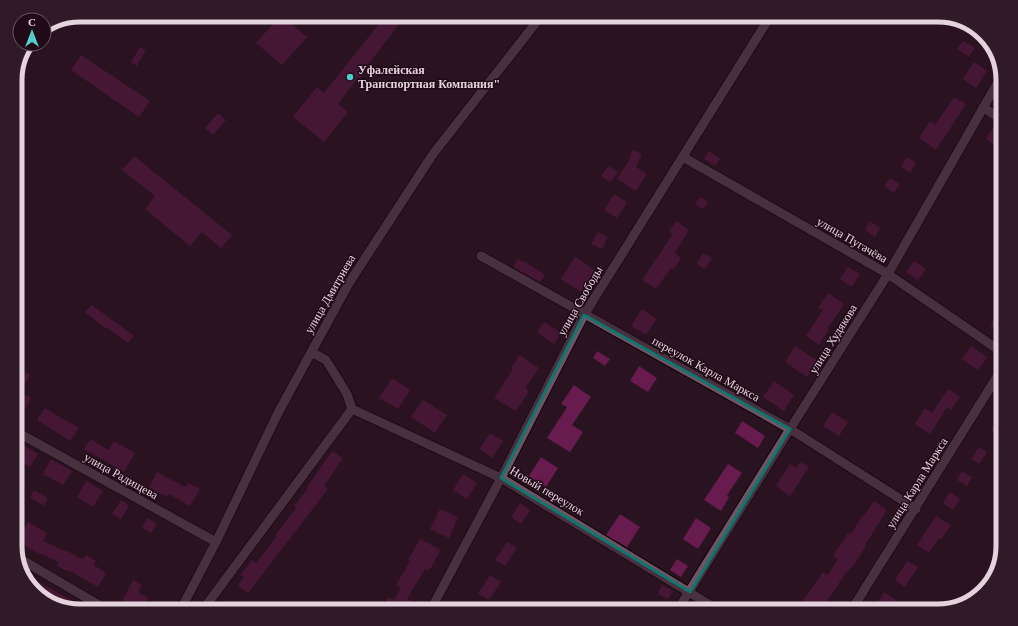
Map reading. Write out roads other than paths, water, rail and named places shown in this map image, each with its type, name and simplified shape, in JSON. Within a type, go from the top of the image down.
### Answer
[{"type":"street","name":"улица Дмитриева","points":[[184,604],[216,542],[278,413],[349,283],[433,154],[537,22]]},
{"type":"street","name":"улица Свободы","points":[[434,604],[501,478],[584,314],[684,157],[767,22]]},
{"type":"street","name":"улица Худякова","points":[[682,604],[790,429],[888,274],[996,85]]},
{"type":"street","points":[[983,107],[996,116]]},
{"type":"street","name":"улица Пугачёва","points":[[684,157],[888,274],[996,349]]},
{"type":"street","name":"переулок Карла Маркса","points":[[481,256],[790,429],[916,508]]},
{"type":"street","points":[[207,604],[352,409],[347,394],[326,360],[311,352]]},
{"type":"street","name":"улица Карла Маркса","points":[[855,604],[996,378]]},
{"type":"street","name":"Новый переулок","points":[[352,409],[501,478],[709,604]]},
{"type":"street","name":"улица Радищева","points":[[22,435],[216,542]]},
{"type":"street","points":[[24,561],[97,604]]},
{"type":"place","name":"Уфалейская Транспортная Компания\"","points":[[350,77]]}]
